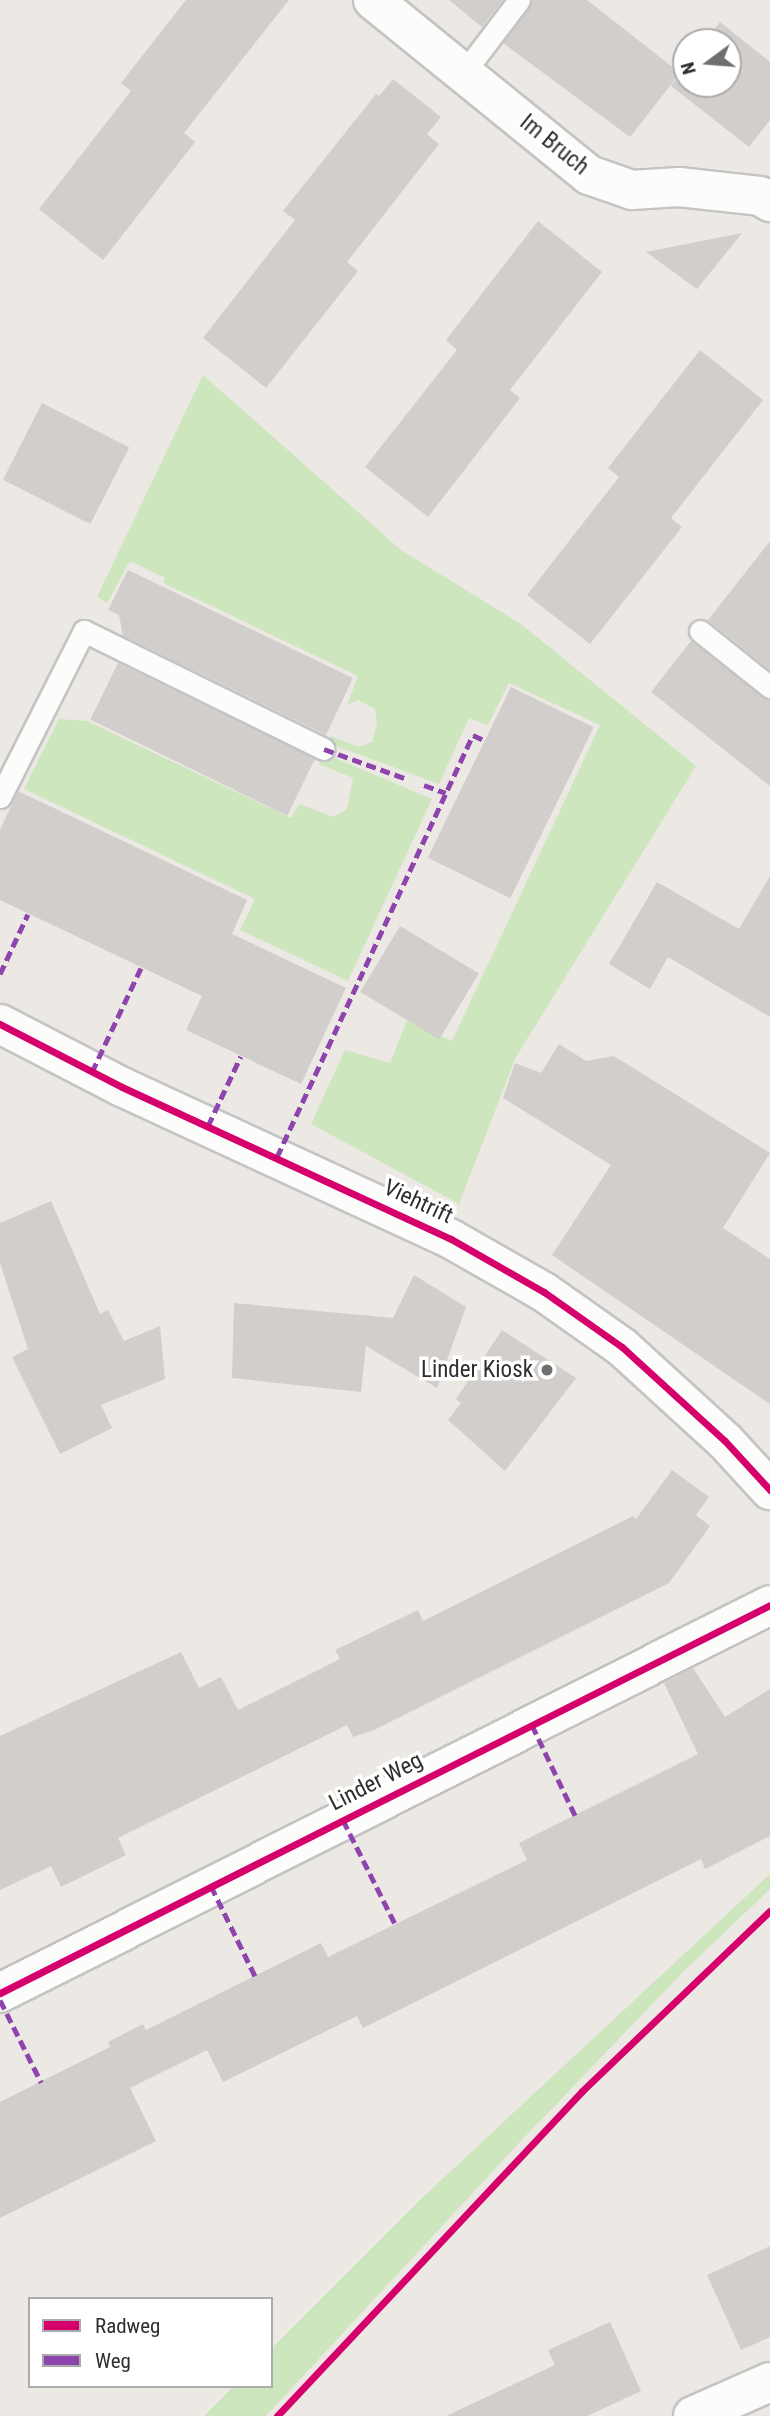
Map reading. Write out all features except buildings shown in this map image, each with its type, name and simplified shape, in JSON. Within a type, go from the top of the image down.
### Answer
[{"type":"street","name":"Im Bruch","points":[[373,0],[465,71],[589,175],[632,190],[679,187],[760,196],[770,202]]},
{"type":"street","name":"Viehtrift","points":[[0,1024],[112,1082],[451,1239],[544,1292],[622,1347],[725,1441],[770,1490]]},
{"type":"street","name":"Linder Weg","points":[[0,1993],[770,1605]]},
{"type":"street","points":[[693,2416],[770,2382]]},
{"type":"lane","points":[[465,71],[519,0]]},
{"type":"lane","points":[[0,797],[84,631],[324,749]]},
{"type":"lane","points":[[700,631],[770,687]]},
{"type":"green space","points":[[203,375],[401,550],[521,624],[696,766],[516,1057],[459,1204],[311,1124],[345,1050],[390,1063],[407,1021],[452,1041],[600,725],[509,683],[488,725],[469,718],[439,784],[328,743],[331,736],[359,747],[372,742],[377,724],[375,709],[358,700],[347,705],[358,676],[163,583],[165,578],[130,561],[107,603],[97,597]]},
{"type":"green space","points":[[59,719],[87,721],[291,818],[300,804],[333,817],[347,809],[353,778],[319,764],[323,753],[432,799],[348,981],[240,930],[255,899],[24,789]]},
{"type":"green space","points":[[770,1874],[770,1889],[684,1971],[519,2143],[266,2416],[204,2416],[232,2388],[273,2388],[273,2347],[424,2196]]},
{"type":"marked path","points":[[277,1157],[473,735],[486,741]]},
{"type":"marked path","points":[[324,749],[407,779]]},
{"type":"marked path","points":[[424,785],[446,793]]},
{"type":"marked path","points":[[0,974],[28,914]]},
{"type":"marked path","points":[[92,1072],[141,968]]},
{"type":"marked path","points":[[208,1126],[241,1056]]},
{"type":"marked path","points":[[532,1725],[575,1815]]},
{"type":"marked path","points":[[343,1820],[395,1924]]},
{"type":"marked path","points":[[211,1886],[255,1976]]},
{"type":"marked path","points":[[0,2000],[41,2082]]},
{"type":"cycle path","points":[[0,1024],[122,1087],[451,1239],[544,1292],[622,1347],[725,1441],[770,1490]]},
{"type":"cycle path","points":[[0,1993],[770,1605]]},
{"type":"cycle path","points":[[277,2416],[582,2091],[770,1911]]},
{"type":"place","name":"Linder Kiosk","points":[[547,1370]]}]
